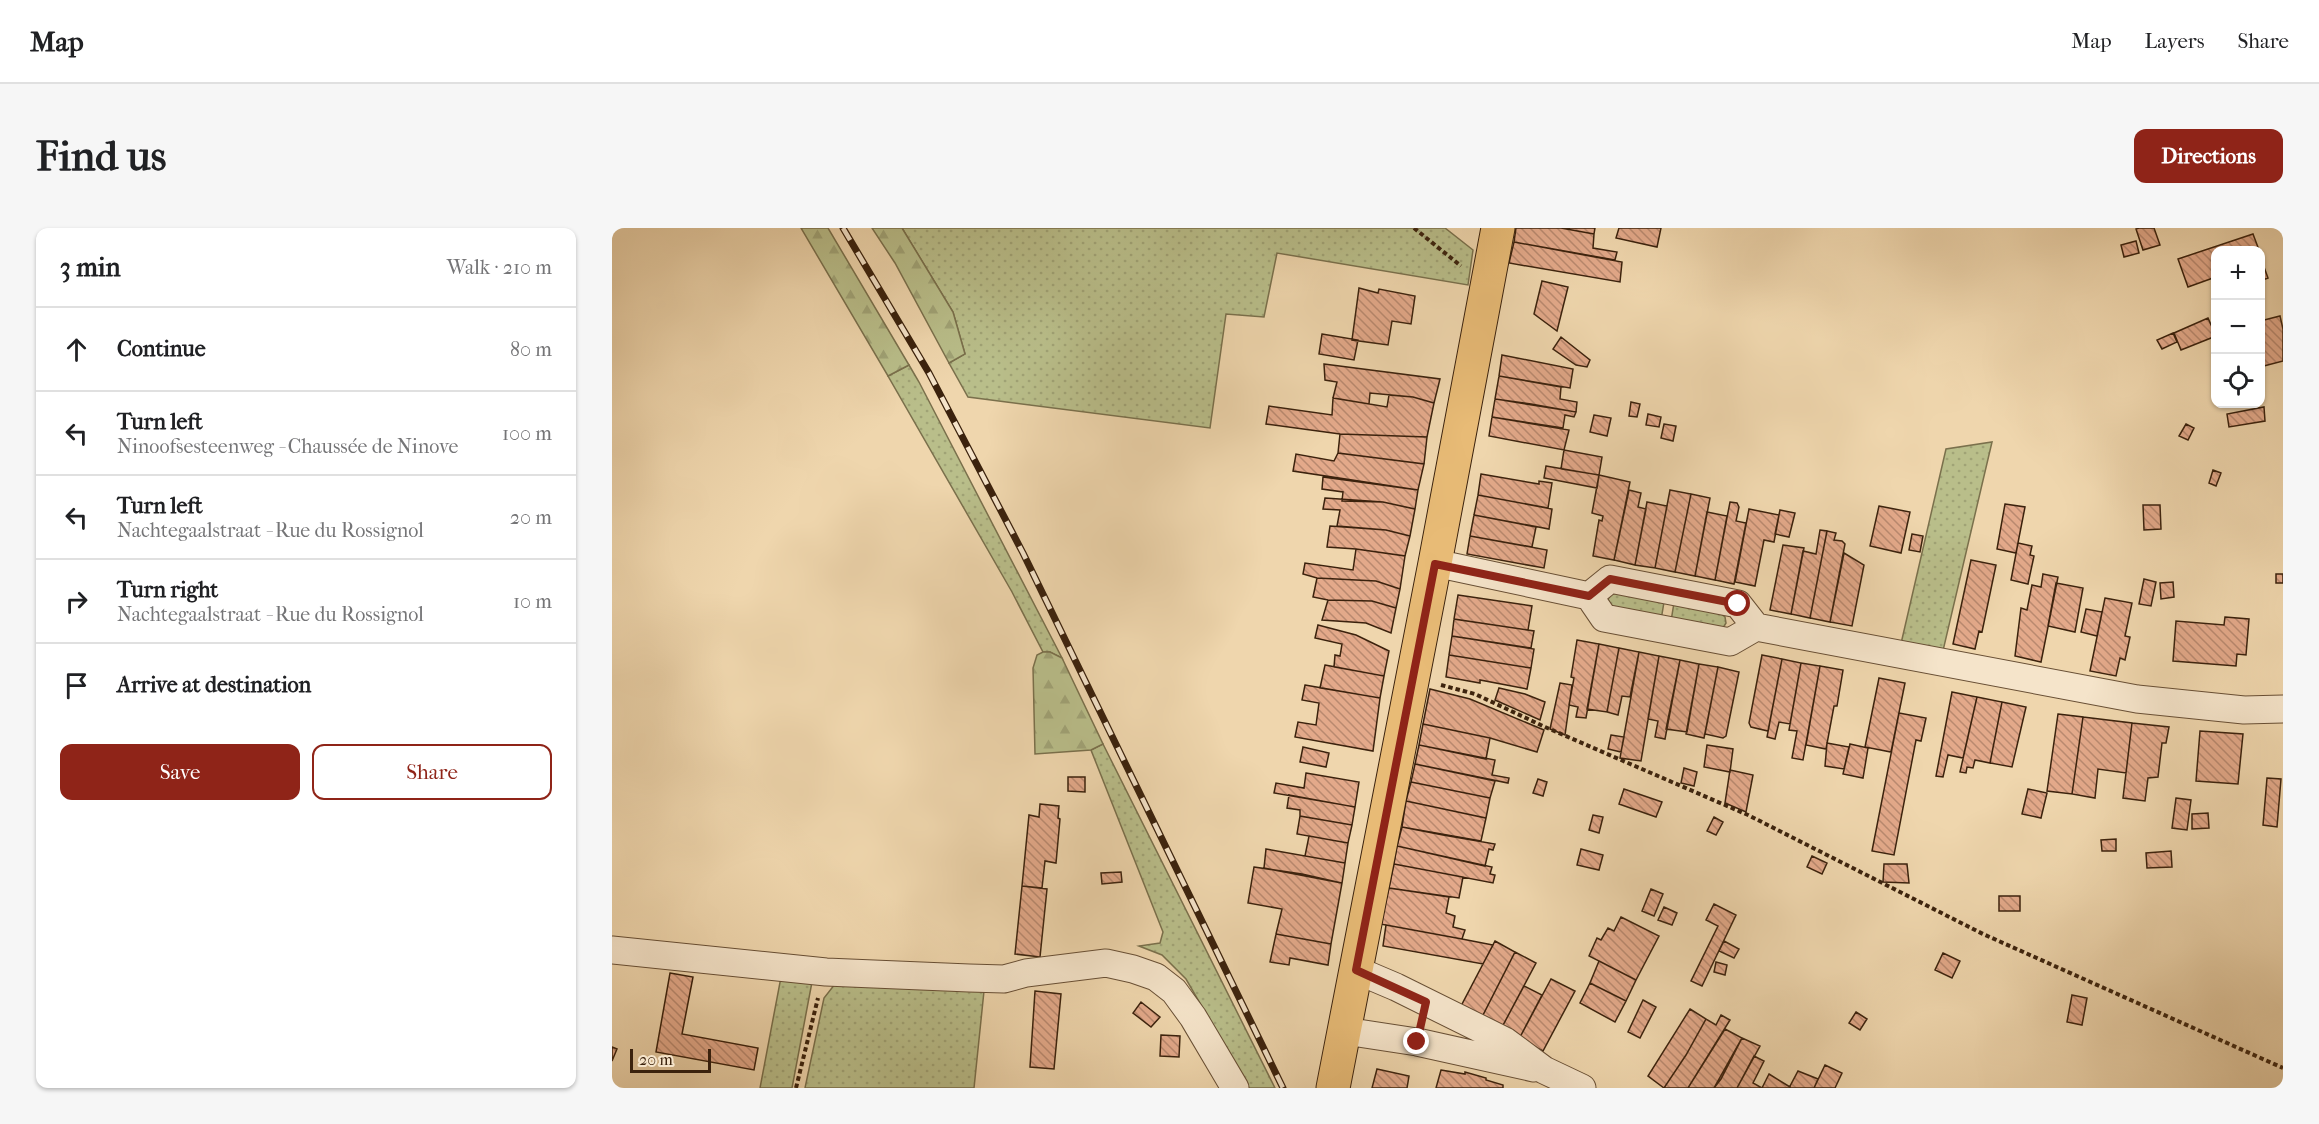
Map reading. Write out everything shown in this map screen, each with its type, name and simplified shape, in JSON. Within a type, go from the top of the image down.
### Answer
[{"type":"main road","points":[[1333,1088],[1435,564],[1497,228]]},
{"type":"street","points":[[1435,564],[1589,596],[1604,618],[1730,642],[1756,627],[2137,699],[2244,710],[2283,709]]},
{"type":"street","points":[[1589,596],[1610,579],[1738,604],[1756,627]]},
{"type":"street","points":[[612,950],[826,972],[1004,980],[1026,974],[1106,963],[1156,977],[1174,991],[1193,1017],[1235,1088]]},
{"type":"street","points":[[1356,970],[1505,1041],[1544,1070],[1582,1088]]},
{"type":"street","points":[[1417,1042],[1426,1002]]},
{"type":"street","points":[[1345,1031],[1417,1042],[1544,1070]]},
{"type":"path","points":[[1414,228],[1462,267],[1488,280]]},
{"type":"path","points":[[1412,677],[1475,694],[1545,727],[1748,815],[1983,934],[2283,1068]]},
{"type":"path","points":[[796,1088],[826,972]]},
{"type":"green space","points":[[801,228],[828,228],[909,365],[888,376]]},
{"type":"green space","points":[[872,228],[902,228],[953,312],[965,354],[949,363],[895,263]]},
{"type":"green space","points":[[902,228],[1445,228],[1473,250],[1468,285],[1277,253],[1264,317],[1226,314],[1210,428],[968,397],[949,363],[965,354],[953,312]]},
{"type":"green space","points":[[909,365],[1062,658],[1050,652],[1043,652],[1012,592],[888,376]]},
{"type":"green space","points":[[1992,442],[1942,655],[1900,648],[1946,449]]},
{"type":"green space","points":[[1618,592],[1664,602],[1661,620],[1610,606],[1608,599],[1612,594]]},
{"type":"green space","points":[[1674,603],[1720,613],[1725,617],[1726,623],[1723,628],[1671,621]]},
{"type":"green space","points":[[1050,652],[1062,658],[1103,744],[1091,750],[1035,754],[1033,668],[1037,655]]},
{"type":"green space","points":[[1103,744],[1275,1088],[1249,1088],[1186,979],[1162,955],[1139,946],[1160,943],[1163,932],[1091,750]]},
{"type":"green space","points":[[781,977],[812,982],[792,1088],[760,1088]]},
{"type":"green space","points":[[835,984],[984,991],[974,1088],[805,1088],[824,998]]},
{"type":"building","points":[[1516,228],[1561,228],[1594,234],[1593,248],[1617,252],[1615,260],[1514,242]]},
{"type":"building","points":[[1561,228],[1595,228],[1594,234]]},
{"type":"building","points":[[1619,228],[1661,228],[1657,247],[1616,238]]},
{"type":"building","points":[[2154,228],[2160,245],[2143,250],[2136,229]]},
{"type":"building","points":[[2253,234],[2258,246],[2217,246]]},
{"type":"building","points":[[2136,241],[2139,253],[2124,257],[2121,245]]},
{"type":"building","points":[[1514,242],[1622,262],[1620,282],[1509,263]]},
{"type":"building","points":[[2211,248],[2211,279],[2188,287],[2178,259]]},
{"type":"building","points":[[1542,281],[1568,287],[1557,331],[1534,314]]},
{"type":"building","points":[[1359,288],[1378,293],[1379,289],[1415,296],[1411,324],[1392,321],[1388,345],[1352,340]]},
{"type":"building","points":[[2280,316],[2283,329],[2283,361],[2265,366],[2265,354],[2265,320]]},
{"type":"building","points":[[2208,318],[2211,325],[2211,338],[2181,350],[2174,333]]},
{"type":"building","points":[[2173,333],[2177,342],[2162,349],[2157,340]]},
{"type":"building","points":[[1322,334],[1358,340],[1354,360],[1319,354]]},
{"type":"building","points":[[1561,337],[1590,360],[1587,367],[1576,365],[1553,349]]},
{"type":"building","points":[[1502,355],[1573,369],[1570,388],[1499,376]]},
{"type":"building","points":[[1324,364],[1440,379],[1434,403],[1413,397],[1370,393],[1369,404],[1333,398],[1337,382],[1325,380]]},
{"type":"building","points":[[1499,376],[1561,387],[1560,399],[1577,402],[1576,412],[1495,399]]},
{"type":"building","points":[[1389,395],[1413,397],[1434,403],[1427,437],[1340,434],[1266,424],[1269,406],[1332,415],[1333,398],[1387,407]]},
{"type":"building","points":[[1495,399],[1576,412],[1574,417],[1565,415],[1563,428],[1492,417]]},
{"type":"building","points":[[1631,402],[1640,404],[1637,417],[1629,416]]},
{"type":"building","points":[[2264,408],[2265,421],[2229,427],[2227,414]]},
{"type":"building","points":[[1648,414],[1661,417],[1659,427],[1646,425]]},
{"type":"building","points":[[1594,415],[1611,418],[1607,436],[1590,432]]},
{"type":"building","points":[[1492,417],[1569,430],[1564,450],[1489,436]]},
{"type":"building","points":[[1664,424],[1676,426],[1673,441],[1661,438]]},
{"type":"building","points":[[2186,424],[2194,428],[2188,440],[2179,436]]},
{"type":"building","points":[[1340,434],[1427,437],[1424,464],[1338,453]]},
{"type":"building","points":[[1564,450],[1602,457],[1599,475],[1561,469]]},
{"type":"building","points":[[1338,453],[1424,464],[1418,490],[1293,471],[1296,454],[1334,461]]},
{"type":"building","points":[[1546,466],[1599,475],[1597,488],[1544,478]]},
{"type":"building","points":[[2213,470],[2221,473],[2216,486],[2209,483]]},
{"type":"building","points":[[1481,474],[1539,484],[1539,481],[1552,483],[1548,508],[1478,495]]},
{"type":"building","points":[[1599,475],[1630,482],[1614,560],[1593,556],[1599,520],[1602,521],[1603,516],[1592,513]]},
{"type":"building","points":[[1323,477],[1418,490],[1415,509],[1383,502],[1342,501],[1343,492],[1322,489]]},
{"type":"building","points":[[1629,490],[1641,493],[1638,507],[1646,509],[1635,565],[1614,560]]},
{"type":"building","points":[[1670,490],[1691,494],[1675,572],[1655,568]]},
{"type":"building","points":[[1691,494],[1710,498],[1695,576],[1675,572]]},
{"type":"building","points":[[1478,495],[1552,509],[1549,529],[1474,515]]},
{"type":"building","points":[[1325,498],[1383,502],[1415,509],[1410,536],[1386,530],[1337,526],[1340,510],[1323,509]]},
{"type":"building","points":[[1647,502],[1667,506],[1655,568],[1635,565]]},
{"type":"building","points":[[1730,502],[1737,503],[1739,507],[1736,521],[1746,523],[1734,584],[1715,580]]},
{"type":"building","points":[[2005,504],[2025,507],[2016,553],[1997,549]]},
{"type":"building","points":[[2143,505],[2160,505],[2161,529],[2144,530]]},
{"type":"building","points":[[1879,506],[1910,512],[1901,553],[1870,546]]},
{"type":"building","points":[[1749,509],[1779,515],[1774,542],[1764,540],[1755,586],[1735,582]]},
{"type":"building","points":[[1780,510],[1795,513],[1789,537],[1775,534]]},
{"type":"building","points":[[1707,512],[1727,516],[1715,580],[1695,576]]},
{"type":"building","points":[[1474,515],[1536,527],[1532,547],[1470,536]]},
{"type":"building","points":[[1330,526],[1386,530],[1410,536],[1405,556],[1327,547]]},
{"type":"building","points":[[1820,530],[1827,531],[1810,618],[1791,614],[1803,551],[1816,554]]},
{"type":"building","points":[[1827,531],[1836,533],[1834,540],[1845,544],[1830,622],[1810,618]]},
{"type":"building","points":[[1912,534],[1923,536],[1920,552],[1909,550]]},
{"type":"building","points":[[1470,536],[1547,550],[1544,568],[1467,554]]},
{"type":"building","points":[[2018,543],[2032,546],[2030,555],[2034,556],[2028,584],[2011,580]]},
{"type":"building","points":[[1783,545],[1804,548],[1791,614],[1770,610]]},
{"type":"building","points":[[1356,549],[1405,556],[1400,589],[1376,581],[1317,578],[1303,574],[1305,563],[1353,570]]},
{"type":"building","points":[[1844,553],[1864,565],[1852,626],[1830,622]]},
{"type":"building","points":[[1971,560],[1996,565],[1982,632],[1979,631],[1975,649],[1953,644]]},
{"type":"building","points":[[2043,574],[2058,577],[2041,662],[2015,656],[2021,608],[2027,610],[2032,585],[2041,587]]},
{"type":"building","points":[[2276,574],[2283,574],[2283,583],[2276,583]]},
{"type":"building","points":[[1317,578],[1376,581],[1400,589],[1396,608],[1372,601],[1328,600],[1313,597]]},
{"type":"building","points":[[2144,579],[2156,582],[2151,606],[2139,604]]},
{"type":"building","points":[[2173,582],[2174,597],[2161,599],[2160,583]]},
{"type":"building","points":[[2056,583],[2083,588],[2075,632],[2048,626]]},
{"type":"building","points":[[1458,595],[1532,606],[1528,630],[1454,619]]},
{"type":"building","points":[[2105,598],[2132,603],[2125,636],[2130,637],[2125,660],[2120,658],[2116,676],[2090,671]]},
{"type":"building","points":[[1328,600],[1372,601],[1396,608],[1391,633],[1366,623],[1322,620]]},
{"type":"building","points":[[2086,609],[2102,612],[2097,636],[2081,632]]},
{"type":"building","points":[[2225,617],[2249,619],[2246,655],[2237,654],[2236,666],[2173,661],[2176,621],[2224,625]]},
{"type":"building","points":[[1454,619],[1534,631],[1531,648],[1452,636]]},
{"type":"building","points":[[1318,625],[1356,635],[1389,651],[1384,676],[1334,667],[1335,655],[1340,656],[1342,644],[1315,638]]},
{"type":"building","points":[[1452,636],[1534,649],[1531,668],[1449,655]]},
{"type":"building","points":[[1577,640],[1599,644],[1586,718],[1576,717],[1578,707],[1569,705]]},
{"type":"building","points":[[1599,644],[1619,648],[1607,712],[1587,709]]},
{"type":"building","points":[[1619,648],[1639,652],[1630,697],[1622,696],[1618,715],[1607,712]]},
{"type":"building","points":[[1639,652],[1659,656],[1641,761],[1620,758]]},
{"type":"building","points":[[1449,655],[1531,668],[1527,689],[1480,680],[1480,683],[1446,677]]},
{"type":"building","points":[[1762,655],[1782,659],[1768,731],[1751,727],[1749,723]]},
{"type":"building","points":[[1659,656],[1680,660],[1665,739],[1655,737],[1658,721],[1648,719]]},
{"type":"building","points":[[1782,659],[1801,663],[1790,724],[1779,722],[1775,739],[1767,737]]},
{"type":"building","points":[[1680,660],[1699,664],[1687,732],[1666,729]]},
{"type":"building","points":[[1801,663],[1820,666],[1803,760],[1792,758],[1797,731],[1789,730]]},
{"type":"building","points":[[1699,664],[1718,667],[1704,738],[1686,734]]},
{"type":"building","points":[[1325,665],[1384,676],[1380,698],[1320,688]]},
{"type":"building","points":[[1820,666],[1843,670],[1826,749],[1806,745]]},
{"type":"building","points":[[1718,667],[1739,672],[1726,736],[1723,738],[1705,734]]},
{"type":"building","points":[[1879,678],[1905,683],[1891,752],[1865,747]]},
{"type":"building","points":[[1560,683],[1572,685],[1565,735],[1550,729]]},
{"type":"building","points":[[1305,685],[1380,698],[1373,751],[1295,737],[1298,722],[1316,725],[1319,703],[1302,700]]},
{"type":"building","points":[[1499,688],[1525,694],[1545,702],[1540,720],[1495,700]]},
{"type":"building","points":[[1430,689],[1470,699],[1544,730],[1537,752],[1490,738],[1423,724]]},
{"type":"building","points":[[1952,692],[1977,697],[1963,758],[1948,755],[1943,777],[1936,776]]},
{"type":"building","points":[[1977,697],[2002,702],[1990,763],[1975,760],[1973,768],[1967,767],[1966,773],[1960,772]]},
{"type":"building","points":[[2002,702],[2026,707],[2012,767],[1990,763]]},
{"type":"building","points":[[1899,713],[1926,718],[1921,741],[1916,740],[1894,855],[1872,851]]},
{"type":"building","points":[[2058,714],[2083,717],[2072,794],[2047,791]]},
{"type":"building","points":[[2083,717],[2132,723],[2126,773],[2098,769],[2095,798],[2072,794]]},
{"type":"building","points":[[2132,723],[2169,727],[2166,743],[2162,743],[2158,777],[2148,778],[2145,801],[2123,798]]},
{"type":"building","points":[[1423,724],[1490,738],[1486,759],[1419,745]]},
{"type":"building","points":[[2200,731],[2243,734],[2238,784],[2196,781]]},
{"type":"building","points":[[1611,735],[1624,737],[1621,752],[1608,749]]},
{"type":"building","points":[[1827,743],[1849,747],[1844,769],[1825,766]]},
{"type":"building","points":[[1850,744],[1868,748],[1863,778],[1843,774]]},
{"type":"building","points":[[1419,745],[1495,760],[1492,775],[1509,778],[1508,783],[1415,764]]},
{"type":"building","points":[[1707,745],[1733,749],[1730,772],[1704,767]]},
{"type":"building","points":[[1303,747],[1329,753],[1326,767],[1300,762]]},
{"type":"building","points":[[1415,764],[1495,781],[1490,798],[1411,782]]},
{"type":"building","points":[[1684,768],[1697,772],[1694,786],[1681,783]]},
{"type":"building","points":[[1730,770],[1753,775],[1746,812],[1725,803]]},
{"type":"building","points":[[1306,773],[1359,782],[1355,807],[1274,793],[1276,783],[1304,788]]},
{"type":"building","points":[[1068,777],[1085,777],[1085,792],[1068,791]]},
{"type":"building","points":[[2267,778],[2281,779],[2277,827],[2263,825]]},
{"type":"building","points":[[1538,779],[1547,782],[1543,796],[1533,793]]},
{"type":"building","points":[[1411,782],[1490,798],[1486,818],[1406,801]]},
{"type":"building","points":[[1624,789],[1662,802],[1656,817],[1619,804]]},
{"type":"building","points":[[2028,789],[2047,793],[2041,818],[2022,814]]},
{"type":"building","points":[[1289,795],[1355,807],[1352,825],[1300,816],[1300,810],[1287,808]]},
{"type":"building","points":[[2176,798],[2191,800],[2187,830],[2172,828]]},
{"type":"building","points":[[1406,801],[1486,818],[1481,841],[1402,827]]},
{"type":"building","points":[[1040,804],[1059,806],[1058,818],[1060,819],[1056,863],[1045,861],[1042,888],[1022,886],[1029,815],[1039,817]]},
{"type":"building","points":[[2208,813],[2209,828],[2192,829],[2192,814]]},
{"type":"building","points":[[1593,815],[1603,817],[1599,833],[1589,830]]},
{"type":"building","points":[[1300,816],[1352,825],[1348,843],[1297,834]]},
{"type":"building","points":[[1714,817],[1723,822],[1716,835],[1707,831]]},
{"type":"building","points":[[1402,827],[1495,844],[1493,850],[1489,849],[1485,866],[1397,846]]},
{"type":"building","points":[[1309,836],[1348,843],[1345,863],[1305,856]]},
{"type":"building","points":[[2116,839],[2116,851],[2102,851],[2101,840]]},
{"type":"building","points":[[1397,846],[1492,867],[1490,874],[1495,875],[1493,883],[1394,864]]},
{"type":"building","points":[[1266,849],[1345,863],[1342,883],[1264,868]]},
{"type":"building","points":[[1581,849],[1603,855],[1599,870],[1577,865]]},
{"type":"building","points":[[2171,851],[2172,867],[2147,868],[2146,853]]},
{"type":"building","points":[[1812,856],[1827,863],[1822,874],[1807,867]]},
{"type":"building","points":[[1394,864],[1463,877],[1459,898],[1389,888]]},
{"type":"building","points":[[1884,864],[1907,864],[1909,883],[1883,882]]},
{"type":"building","points":[[1254,867],[1342,883],[1331,944],[1276,934],[1282,909],[1248,903]]},
{"type":"building","points":[[1121,872],[1122,882],[1102,884],[1101,873]]},
{"type":"building","points":[[1022,886],[1047,889],[1040,957],[1015,954]]},
{"type":"building","points":[[1389,888],[1449,897],[1446,913],[1455,916],[1453,927],[1465,930],[1462,939],[1380,924]]},
{"type":"building","points":[[1651,889],[1663,894],[1654,916],[1642,911]]},
{"type":"building","points":[[1999,896],[2020,896],[2020,911],[1999,911]]},
{"type":"building","points":[[1714,904],[1736,915],[1702,986],[1691,981],[1718,926],[1706,920]]},
{"type":"building","points":[[1664,907],[1677,913],[1672,925],[1658,920]]},
{"type":"building","points":[[1621,917],[1659,936],[1636,980],[1589,956],[1597,938],[1601,940],[1608,928],[1614,931]]},
{"type":"building","points":[[1386,925],[1493,945],[1483,964],[1383,946]]},
{"type":"building","points":[[1276,934],[1331,944],[1328,965],[1290,958],[1289,965],[1270,962]]},
{"type":"building","points":[[1495,941],[1515,952],[1481,1019],[1460,1008]]},
{"type":"building","points":[[1724,941],[1739,949],[1734,958],[1719,951]]},
{"type":"building","points":[[1515,952],[1536,963],[1501,1029],[1481,1019]]},
{"type":"building","points":[[1943,953],[1960,961],[1952,978],[1935,970]]},
{"type":"building","points":[[1599,961],[1636,980],[1626,1001],[1590,983]]},
{"type":"building","points":[[1716,962],[1727,965],[1725,975],[1714,972]]},
{"type":"building","points":[[670,973],[693,977],[682,1034],[758,1048],[754,1070],[656,1052]]},
{"type":"building","points":[[1551,979],[1575,991],[1543,1051],[1519,1039]]},
{"type":"building","points":[[1590,983],[1626,1001],[1615,1022],[1580,1003]]},
{"type":"building","points":[[1524,986],[1542,995],[1519,1039],[1501,1029]]},
{"type":"building","points":[[1035,991],[1061,994],[1054,1069],[1030,1067]]},
{"type":"building","points":[[2072,995],[2087,998],[2082,1025],[2067,1022]]},
{"type":"building","points":[[1643,1000],[1656,1007],[1640,1038],[1628,1032]]},
{"type":"building","points":[[1141,1002],[1160,1017],[1151,1027],[1133,1013]]},
{"type":"building","points":[[1690,1009],[1706,1019],[1664,1088],[1648,1076]]},
{"type":"building","points":[[1856,1012],[1867,1019],[1860,1030],[1849,1023]]},
{"type":"building","points":[[1721,1015],[1730,1020],[1688,1088],[1664,1088],[1706,1019],[1716,1025]]},
{"type":"building","points":[[1725,1029],[1742,1038],[1721,1079],[1714,1088],[1688,1088]]},
{"type":"building","points":[[1161,1035],[1180,1036],[1179,1057],[1160,1056]]},
{"type":"building","points":[[1742,1038],[1760,1046],[1737,1088],[1714,1088]]},
{"type":"building","points":[[612,1047],[617,1049],[612,1061]]},
{"type":"building","points":[[1754,1056],[1764,1061],[1753,1083],[1762,1088],[1737,1088]]},
{"type":"building","points":[[1825,1065],[1842,1073],[1835,1088],[1814,1088]]},
{"type":"building","points":[[1377,1069],[1409,1076],[1407,1088],[1372,1088]]},
{"type":"building","points":[[1441,1070],[1465,1074],[1465,1072],[1486,1078],[1486,1080],[1503,1085],[1503,1088],[1436,1088]]},
{"type":"building","points":[[1798,1071],[1818,1079],[1814,1088],[1789,1088]]},
{"type":"building","points":[[1769,1074],[1790,1087],[1762,1088]]},
{"type":"railway","points":[[843,228],[929,373],[1023,553],[1283,1088]]},
{"type":"route","points":[[1417,1042],[1426,1002],[1356,970],[1435,564],[1589,596],[1610,579],[1738,604]]}]
